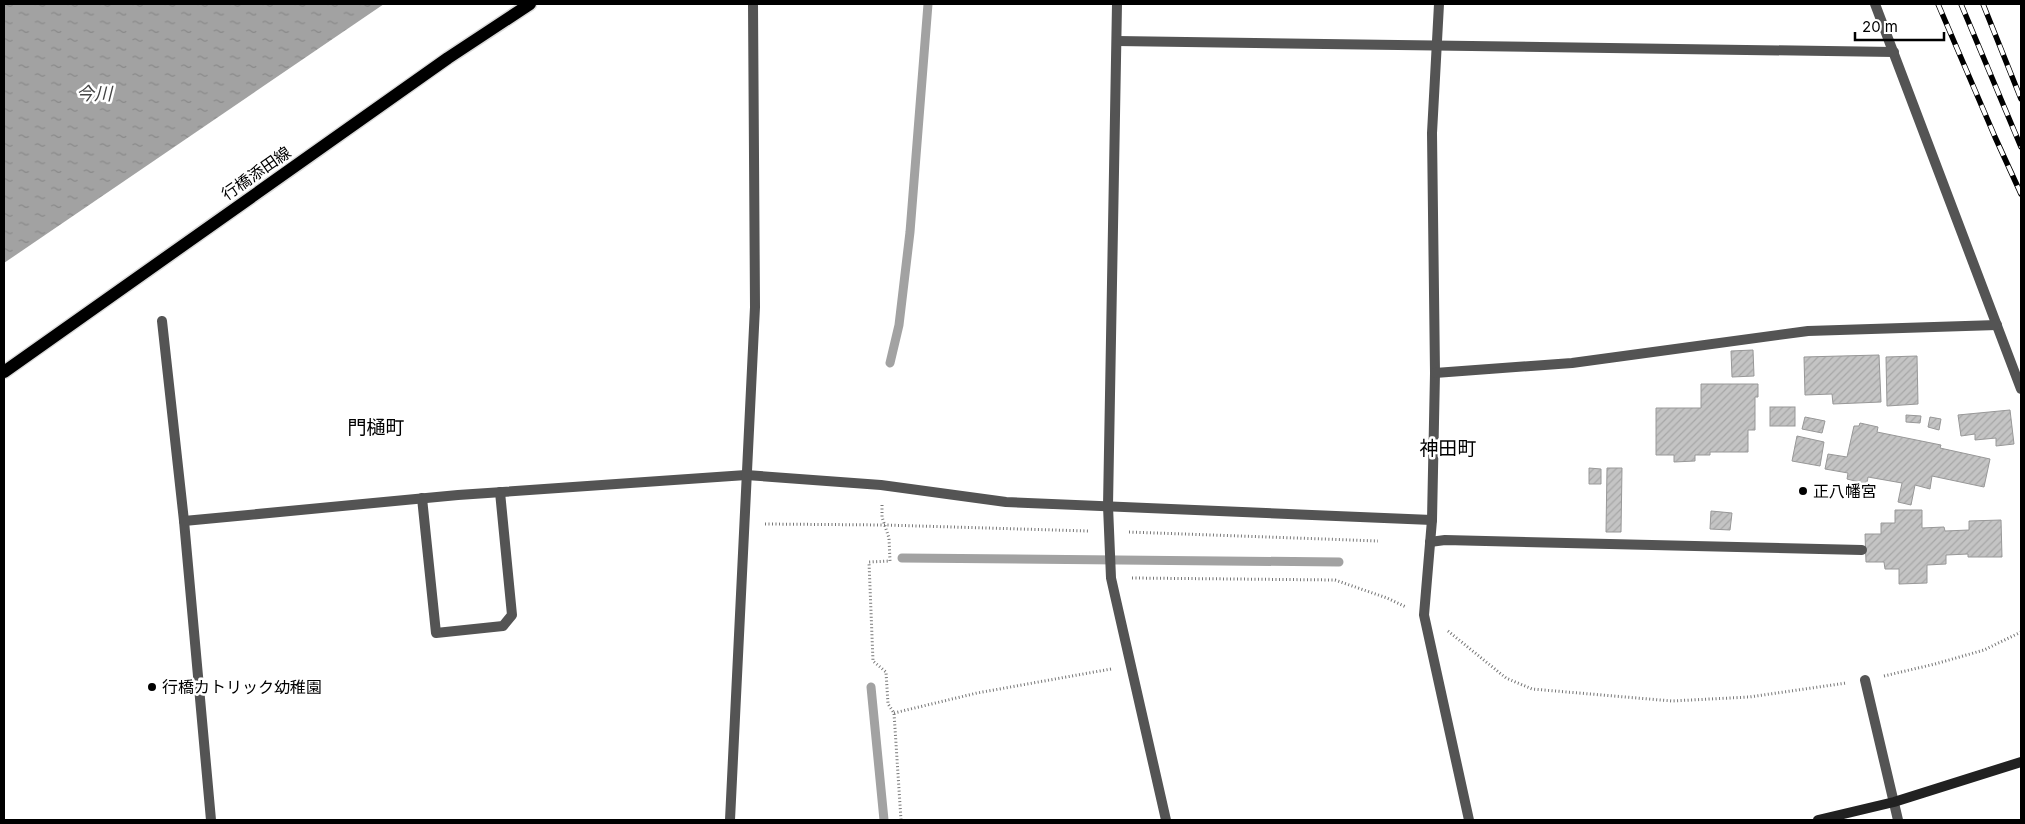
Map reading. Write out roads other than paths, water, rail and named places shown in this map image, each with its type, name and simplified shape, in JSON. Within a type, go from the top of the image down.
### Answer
[{"type":"main road","name":"行橋添田線","points":[[4,372],[448,58],[530,4]]},
{"type":"street","points":[[730,820],[756,307],[753,4]]},
{"type":"street","points":[[1117,4],[1108,506],[1111,578],[1166,820]]},
{"type":"street","points":[[1439,4],[1432,133],[1435,373],[1432,520],[1424,615],[1469,820]]},
{"type":"street","points":[[1875,4],[2021,389]]},
{"type":"street","points":[[1117,41],[1894,52]]},
{"type":"street","points":[[162,321],[184,520],[212,820]]},
{"type":"street","points":[[1435,373],[1572,363],[1808,331],[1997,326]]},
{"type":"street","points":[[184,520],[422,498],[746,475],[881,485],[1006,502],[1432,520]]},
{"type":"street","points":[[422,498],[436,633],[503,626],[512,614],[500,492]]},
{"type":"street","points":[[1430,542],[1445,540],[1862,550]]},
{"type":"street","points":[[1865,680],[1898,820]]},
{"type":"street","points":[[1818,820],[1894,802],[2021,762]]},
{"type":"water","name":"今川","points":[[4,4],[384,4],[4,263]]},
{"type":"waterway","points":[[890,363],[899,325],[910,232],[928,4]]},
{"type":"waterway","points":[[902,558],[1339,562]]},
{"type":"waterway","points":[[871,687],[884,820]]},
{"type":"railway","points":[[1938,4],[2021,194]]},
{"type":"railway","points":[[1961,4],[2021,147]]},
{"type":"railway","points":[[1983,4],[2021,99]]},
{"type":"place","name":"正八幡宮","points":[[1803,491]]},
{"type":"place","name":"行橋カトリック幼稚園","points":[[152,687]]},
{"type":"district","name":"門樋町","points":[[376,427]]},
{"type":"district","name":"神田町","points":[[1448,448]]}]
